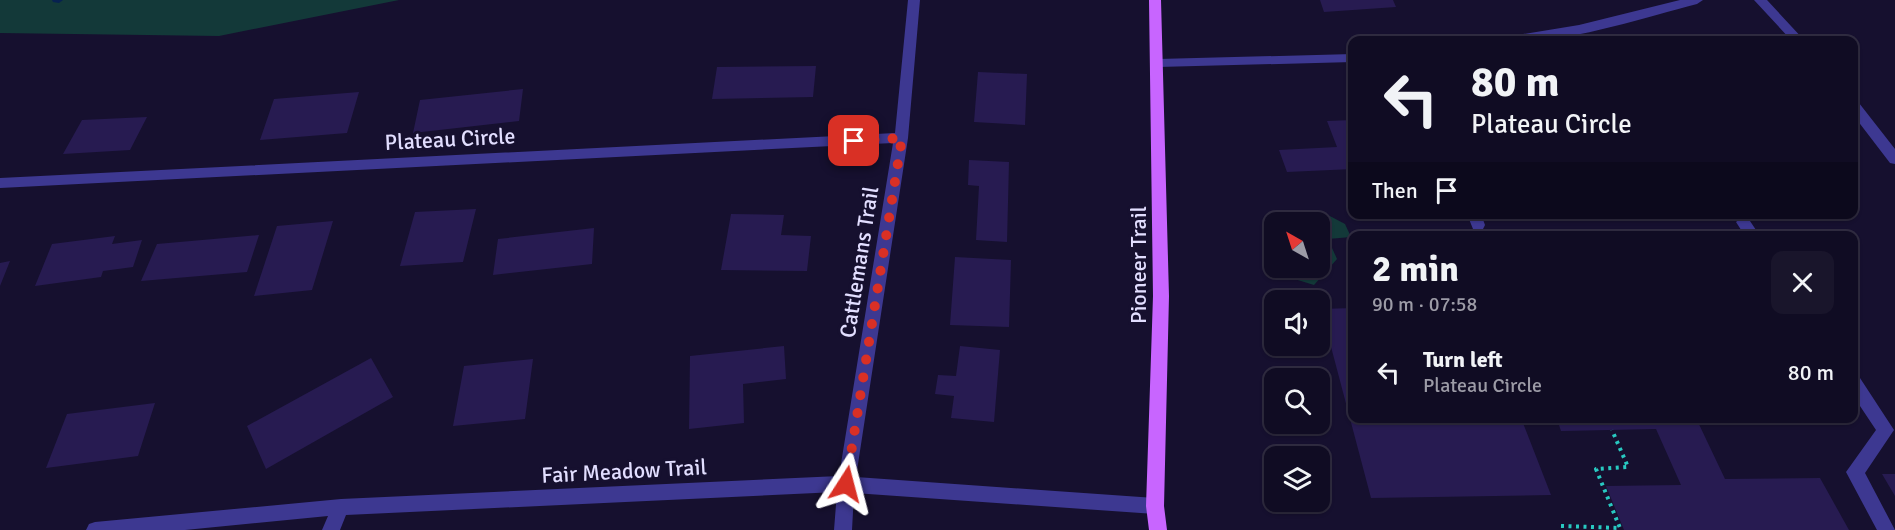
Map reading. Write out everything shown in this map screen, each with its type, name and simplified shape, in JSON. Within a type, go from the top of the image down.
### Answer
[{"type":"main road","name":"Pioneer Trail","points":[[1155,0],[1161,297],[1155,506],[1158,530]]},
{"type":"street","name":"Cattlemans Trail","points":[[843,530],[846,484],[902,138],[914,0]]},
{"type":"street","points":[[1536,36],[1579,29],[1697,0]]},
{"type":"street","points":[[1760,0],[1794,36]]},
{"type":"street","points":[[1158,63],[1348,58]]},
{"type":"street","points":[[1858,111],[1895,159]]},
{"type":"street","name":"Plateau Circle","points":[[0,183],[902,138]]},
{"type":"street","points":[[1743,222],[1749,231]]},
{"type":"street","points":[[1858,389],[1886,430],[1855,472],[1886,530]]},
{"type":"street","name":"Fair Meadow Trail","points":[[95,530],[341,507],[846,484],[1155,506]]},
{"type":"street","points":[[331,530],[341,507]]},
{"type":"path","points":[[1561,526],[1620,528],[1596,469],[1628,467],[1612,430]]},
{"type":"green space","points":[[0,0],[399,0],[219,36],[0,33]]},
{"type":"green space","points":[[1330,216],[1345,224],[1348,237],[1330,239]]},
{"type":"green space","points":[[1330,243],[1337,259],[1330,267]]},
{"type":"green space","points":[[1291,278],[1320,278],[1314,285]]},
{"type":"building","points":[[1320,0],[1393,0],[1396,7],[1324,12]]},
{"type":"building","points":[[816,66],[813,97],[712,99],[717,67]]},
{"type":"building","points":[[978,72],[1027,74],[1025,125],[974,122]]},
{"type":"building","points":[[523,89],[519,121],[413,133],[420,100]]},
{"type":"building","points":[[359,92],[347,133],[260,140],[274,99]]},
{"type":"building","points":[[147,117],[130,150],[63,154],[82,120]]},
{"type":"building","points":[[1348,120],[1348,169],[1287,172],[1279,150],[1337,147],[1327,121]]},
{"type":"building","points":[[969,160],[1009,162],[1007,242],[976,240],[979,186],[968,185]]},
{"type":"building","points":[[476,209],[463,262],[400,266],[415,212]]},
{"type":"building","points":[[731,214],[784,215],[781,235],[811,236],[807,271],[721,270]]},
{"type":"building","points":[[333,221],[312,290],[254,296],[277,226]]},
{"type":"building","points":[[594,228],[592,264],[493,275],[498,239]]},
{"type":"building","points":[[259,235],[247,272],[141,281],[157,244]]},
{"type":"building","points":[[115,236],[112,244],[142,240],[133,267],[103,271],[101,277],[35,286],[52,244]]},
{"type":"building","points":[[955,257],[1011,260],[1009,327],[950,325]]},
{"type":"building","points":[[10,261],[0,286],[0,263]]},
{"type":"building","points":[[1348,308],[1348,411],[1330,343],[1330,309]]},
{"type":"building","points":[[784,346],[786,379],[743,384],[744,423],[689,429],[690,356]]},
{"type":"building","points":[[960,346],[1000,350],[994,422],[951,418],[954,396],[935,394],[938,375],[956,376]]},
{"type":"building","points":[[371,358],[393,397],[266,469],[247,426]]},
{"type":"building","points":[[533,359],[525,419],[453,426],[464,366]]},
{"type":"building","points":[[155,403],[138,456],[46,468],[67,414]]},
{"type":"building","points":[[1351,423],[1523,423],[1551,495],[1371,498]]},
{"type":"building","points":[[1558,423],[1698,423],[1725,479],[1820,478],[1849,530],[1624,530],[1606,486],[1681,485],[1656,429],[1561,431]]},
{"type":"building","points":[[1882,474],[1895,474],[1895,496]]},
{"type":"route","points":[[846,484],[902,138],[854,141]]}]
